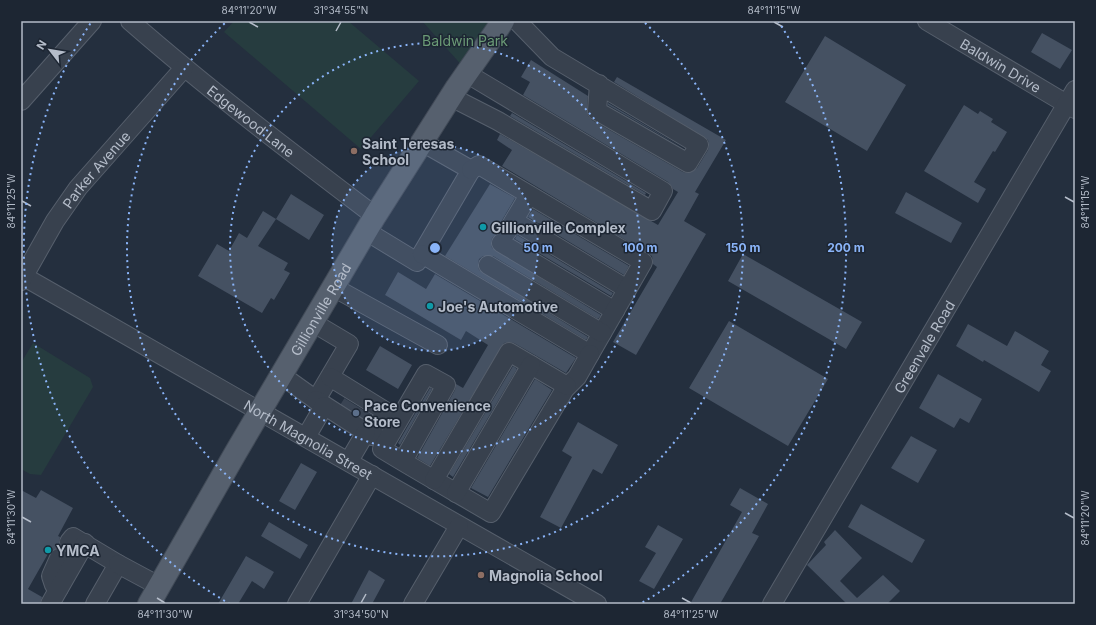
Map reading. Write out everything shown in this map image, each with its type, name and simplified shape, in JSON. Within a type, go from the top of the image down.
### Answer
[{"type":"main road","name":"Gillionville Road","points":[[154,595],[312,322],[371,224],[466,73],[503,21]]},
{"type":"street","points":[[21,101],[92,21]]},
{"type":"street","name":"Edgewood Lane","points":[[130,21],[184,68],[256,126],[417,262],[422,254]]},
{"type":"street","points":[[517,21],[552,57],[600,84],[699,145],[688,163],[597,111],[600,84]]},
{"type":"street","name":"Baldwin Drive","points":[[927,21],[1072,101]]},
{"type":"street","name":"Parker Avenue","points":[[22,277],[55,221],[78,188],[184,68]]},
{"type":"street","points":[[451,97],[489,117],[652,211],[663,191],[466,73]]},
{"type":"street","points":[[489,117],[503,95]]},
{"type":"street","name":"Greenvale Road","points":[[772,604],[1072,101]]},
{"type":"street","points":[[422,142],[471,170]]},
{"type":"street","points":[[403,462],[491,513],[567,386],[577,377],[643,262],[479,165],[471,170],[422,254],[590,354]]},
{"type":"street","points":[[475,286],[529,195]]},
{"type":"street","points":[[514,221],[627,289]]},
{"type":"street","points":[[501,243],[615,311]]},
{"type":"street","points":[[488,265],[602,333]]},
{"type":"street","name":"North Magnolia Street","points":[[22,277],[349,461],[459,526],[597,604]]},
{"type":"street","points":[[333,287],[438,345]]},
{"type":"street","points":[[306,437],[330,377],[349,344],[312,322]]},
{"type":"street","points":[[434,480],[509,352],[567,386]]},
{"type":"street","points":[[456,492],[531,365]]},
{"type":"street","points":[[281,376],[320,403],[349,407],[368,421]]},
{"type":"street","points":[[330,377],[349,407],[368,421]]},
{"type":"street","points":[[349,461],[368,421]]},
{"type":"street","points":[[297,604],[372,475]]},
{"type":"street","points":[[413,604],[459,526]]},
{"type":"street","points":[[50,604],[59,588],[77,542],[118,564],[154,595]]},
{"type":"street","points":[[59,558],[51,576],[54,585],[59,588]]},
{"type":"street","points":[[95,604],[118,564]]},
{"type":"green space","points":[[234,21],[348,21],[419,81],[361,149],[224,32]]},
{"type":"green space","name":"Baldwin Park","points":[[422,21],[502,21],[466,70]]},
{"type":"green space","points":[[33,343],[90,378],[93,387],[41,475],[30,474],[21,469],[21,363]]},
{"type":"building","points":[[1042,33],[1072,50],[1060,69],[1031,52]]},
{"type":"building","points":[[825,36],[906,85],[867,151],[785,102]]},
{"type":"building","points":[[531,60],[588,96],[587,111],[588,116],[592,120],[683,172],[688,173],[697,168],[708,150],[708,140],[614,82],[617,77],[726,140],[695,192],[699,194],[684,221],[706,234],[636,355],[613,342],[657,267],[653,264],[652,256],[502,166],[512,150],[497,140],[500,134],[658,225],[678,192],[673,189],[668,182],[523,95],[530,82],[521,77]]},
{"type":"building","points":[[608,103],[685,149],[608,105]]},
{"type":"building","points":[[964,105],[978,114],[980,111],[993,119],[991,122],[1007,132],[995,152],[993,151],[974,182],[986,189],[978,203],[924,171]]},
{"type":"building","points":[[512,113],[646,193],[645,195],[510,116]]},
{"type":"building","name":"Gillionville Complex","points":[[490,184],[515,198],[498,227],[497,234],[492,238],[492,248],[601,315],[598,319],[493,256],[483,256],[479,259],[479,270],[588,337],[586,340],[445,256]]},
{"type":"building","points":[[906,192],[962,223],[951,243],[895,213]]},
{"type":"building","points":[[291,194],[324,215],[309,240],[276,219]]},
{"type":"building","points":[[533,209],[629,266],[624,275],[528,217]]},
{"type":"building","points":[[263,211],[276,219],[258,246],[288,263],[284,270],[290,273],[274,300],[271,298],[262,313],[198,276],[217,244],[229,251],[239,233],[247,238]]},
{"type":"building","points":[[517,235],[613,293],[611,296],[515,239]]},
{"type":"building","points":[[743,254],[862,322],[846,349],[728,281]]},
{"type":"building","points":[[398,272],[426,289],[435,274],[576,358],[566,373],[514,343],[504,343],[430,466],[417,458],[455,390],[456,384],[463,388],[488,345],[466,331],[461,340],[385,295]]},
{"type":"building","points":[[729,321],[828,379],[788,446],[689,388]]},
{"type":"building","points":[[968,324],[1007,346],[1015,331],[1049,351],[1041,365],[1051,371],[1039,392],[984,360],[983,362],[956,346]]},
{"type":"building","points":[[380,346],[412,365],[398,389],[366,370]]},
{"type":"building","points":[[513,366],[517,369],[453,477],[449,474]]},
{"type":"building","points":[[938,374],[982,399],[969,423],[960,418],[954,428],[919,408]]},
{"type":"building","points":[[535,379],[552,390],[488,497],[471,488]]},
{"type":"building","points":[[430,388],[432,389],[400,445],[398,443]]},
{"type":"building","points":[[578,422],[618,445],[602,474],[593,469],[561,528],[540,517],[572,457],[562,451]]},
{"type":"building","points":[[911,436],[937,450],[918,483],[891,468]]},
{"type":"building","points":[[301,463],[317,472],[295,510],[279,501]]},
{"type":"building","points":[[740,488],[768,504],[752,533],[759,536],[720,604],[690,604],[742,512],[730,505]]},
{"type":"building","name":"YMCA","points":[[21,490],[36,498],[41,490],[73,508],[58,536],[60,537],[59,541],[61,548],[49,552],[28,589],[42,597],[40,604],[21,604]]},
{"type":"building","points":[[861,504],[925,540],[912,563],[848,527]]},
{"type":"building","points":[[269,522],[308,545],[300,559],[261,536]]},
{"type":"building","points":[[658,525],[683,539],[654,589],[639,581],[656,553],[645,547]]},
{"type":"building","points":[[835,530],[862,558],[840,581],[857,598],[883,575],[900,591],[887,604],[847,604],[807,565],[826,545],[824,542]]},
{"type":"building","points":[[246,556],[274,572],[264,589],[252,581],[238,604],[218,604]]},
{"type":"building","points":[[369,570],[385,580],[372,604],[351,604]]},
{"type":"tunnel","points":[[345,414],[352,403]]},
{"type":"tunnel","points":[[360,424],[367,412]]},
{"type":"place","name":"Saint Teresas School","points":[[354,151]]},
{"type":"place","name":"Gillionville Complex","points":[[483,227]]},
{"type":"place","name":"Joe's Automotive","points":[[430,306]]},
{"type":"place","name":"Pace Convenience Store","points":[[356,413]]},
{"type":"place","name":"YMCA","points":[[48,550]]},
{"type":"place","name":"Magnolia School","points":[[481,575]]}]
